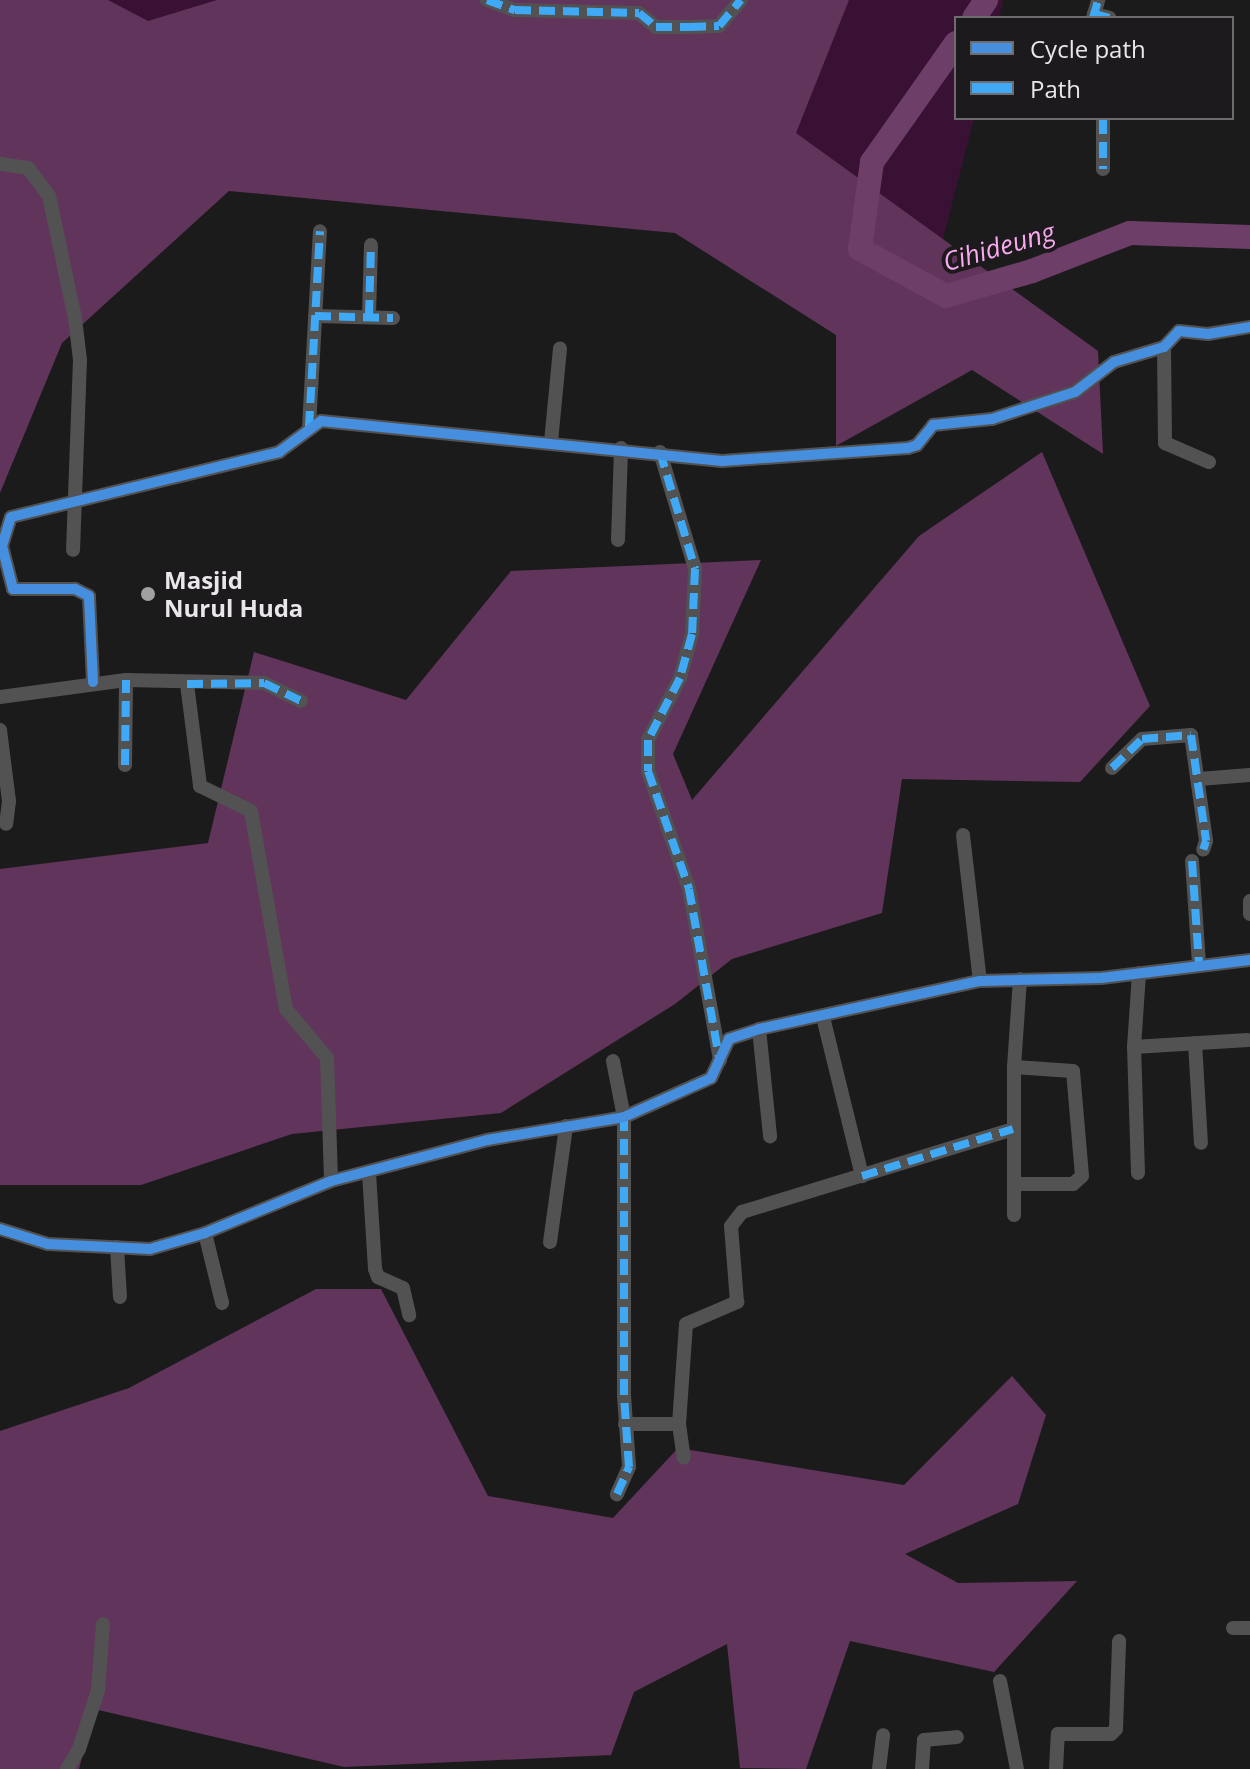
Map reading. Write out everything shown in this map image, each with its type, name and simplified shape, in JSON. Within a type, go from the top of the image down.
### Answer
[{"type":"street","points":[[487,0],[515,10],[639,13],[656,27],[719,26],[741,0]]},
{"type":"street","points":[[1103,120],[1103,169]]},
{"type":"street","points":[[0,164],[28,168],[49,196],[80,360],[73,550]]},
{"type":"street","points":[[309,427],[320,231]]},
{"type":"street","points":[[369,316],[371,245]]},
{"type":"street","points":[[315,316],[393,318]]},
{"type":"street","points":[[93,682],[89,596],[75,589],[17,591],[2,557],[5,525],[11,517],[75,504],[279,452],[295,444],[309,427],[321,421],[740,462],[913,447],[933,425],[992,419],[1075,392],[1114,362],[1164,347],[1179,331],[1208,334],[1250,327]]},
{"type":"street","points":[[1164,347],[1165,443],[1209,462]]},
{"type":"street","points":[[551,442],[560,348]]},
{"type":"street","points":[[618,540],[621,448]]},
{"type":"street","points":[[660,452],[695,569],[692,634],[680,678],[648,740],[648,771],[689,889],[720,1061]]},
{"type":"street","points":[[125,765],[126,680]]},
{"type":"street","points":[[0,697],[93,682],[126,680],[187,684],[264,683],[301,701]]},
{"type":"street","points":[[187,684],[200,786],[251,811],[286,1009],[327,1058],[331,1181]]},
{"type":"street","points":[[0,730],[9,801],[6,824]]},
{"type":"street","points":[[1112,768],[1142,739],[1188,733],[1199,779],[1206,841],[1203,850]]},
{"type":"street","points":[[1199,779],[1250,775]]},
{"type":"street","points":[[963,835],[980,981]]},
{"type":"street","points":[[1192,861],[1199,964]]},
{"type":"street","points":[[1250,901],[1250,914]]},
{"type":"street","points":[[0,1229],[48,1244],[150,1249],[205,1233],[331,1181],[487,1140],[624,1117],[711,1078],[729,1039],[759,1029],[980,981],[1139,973],[1250,960]]},
{"type":"street","points":[[1138,1173],[1134,1047],[1139,973]]},
{"type":"street","points":[[1014,1215],[1014,1067],[1020,979]]},
{"type":"street","points":[[823,1017],[862,1176]]},
{"type":"street","points":[[759,1029],[770,1136]]},
{"type":"street","points":[[1134,1047],[1248,1040]]},
{"type":"street","points":[[1195,1043],[1201,1143]]},
{"type":"street","points":[[613,1061],[624,1117],[625,1424],[629,1467],[617,1494]]},
{"type":"street","points":[[1014,1067],[1073,1071],[1082,1176],[1073,1184],[1014,1184]]},
{"type":"street","points":[[550,1242],[566,1126]]},
{"type":"street","points":[[684,1458],[679,1424],[686,1324],[737,1302],[733,1221],[749,1209],[1013,1129]]},
{"type":"street","points":[[369,1173],[375,1269],[378,1277],[403,1288],[409,1315]]},
{"type":"street","points":[[205,1233],[222,1303]]},
{"type":"street","points":[[117,1247],[120,1297]]},
{"type":"street","points":[[625,1424],[679,1424]]},
{"type":"street","points":[[67,1769],[79,1749],[98,1690],[103,1624]]},
{"type":"street","points":[[1233,1628],[1250,1628]]},
{"type":"street","points":[[1056,1769],[1058,1734],[1111,1734],[1116,1729],[1119,1641]]},
{"type":"street","points":[[1000,1681],[1017,1769]]},
{"type":"street","points":[[879,1769],[883,1735]]},
{"type":"street","points":[[922,1769],[924,1740],[957,1737]]},
{"type":"shaded area","points":[[0,0],[1003,0],[999,16],[954,16],[954,120],[973,120],[931,286],[395,55],[0,97]]},
{"type":"shaded area","points":[[0,0],[108,0],[148,21],[217,0],[849,0],[796,133],[1098,351],[1103,454],[972,370],[836,446],[836,335],[675,233],[229,191],[62,343],[0,493]]},
{"type":"shaded area","points":[[1042,452],[1150,706],[1080,782],[902,779],[882,913],[732,959],[675,1004],[501,1113],[292,1134],[141,1185],[0,1185],[0,869],[208,843],[254,652],[406,700],[511,571],[761,560],[673,754],[692,800],[919,536]]},
{"type":"shaded area","points":[[316,1289],[381,1289],[488,1496],[613,1518],[678,1448],[904,1485],[1012,1376],[1046,1415],[1018,1504],[905,1554],[958,1583],[1077,1581],[994,1672],[850,1641],[806,1769],[740,1768],[727,1644],[634,1692],[611,1755],[344,1767],[94,1709],[79,1769],[0,1769],[0,1431],[129,1388]]},
{"type":"waterway","name":"Cihideung","points":[[975,16],[986,0]]},
{"type":"waterway","name":"Cihideung","points":[[954,46],[872,162],[860,249],[946,296],[1032,271],[1130,233],[1250,237]]},
{"type":"marked path","points":[[487,0],[515,10],[639,13],[656,27],[719,26],[741,0]]},
{"type":"marked path","points":[[1094,16],[1098,0]]},
{"type":"marked path","points":[[1094,14],[1102,16]]},
{"type":"marked path","points":[[1103,120],[1103,169]]},
{"type":"marked path","points":[[309,427],[320,231]]},
{"type":"marked path","points":[[369,316],[371,245]]},
{"type":"marked path","points":[[315,316],[393,318]]},
{"type":"marked path","points":[[660,452],[695,569],[692,634],[680,678],[648,740],[648,771],[689,889],[719,1057]]},
{"type":"marked path","points":[[125,765],[126,680]]},
{"type":"marked path","points":[[187,684],[264,683],[301,701]]},
{"type":"marked path","points":[[1112,768],[1142,739],[1191,735],[1206,841],[1203,850]]},
{"type":"marked path","points":[[1192,861],[1199,964]]},
{"type":"marked path","points":[[617,1494],[629,1467],[624,1395],[624,1117]]},
{"type":"marked path","points":[[862,1176],[1013,1129]]},
{"type":"cycle path","points":[[93,682],[89,596],[75,589],[13,589],[2,546],[11,517],[279,452],[321,421],[722,461],[908,448],[917,445],[933,425],[992,419],[1075,392],[1114,362],[1164,347],[1179,331],[1208,334],[1250,327]]},
{"type":"cycle path","points":[[0,1229],[48,1244],[150,1249],[205,1233],[331,1181],[487,1140],[624,1117],[711,1078],[729,1039],[759,1029],[980,981],[1101,978],[1250,960]]},
{"type":"place","name":"Masjid Nurul Huda","points":[[148,594]]}]
